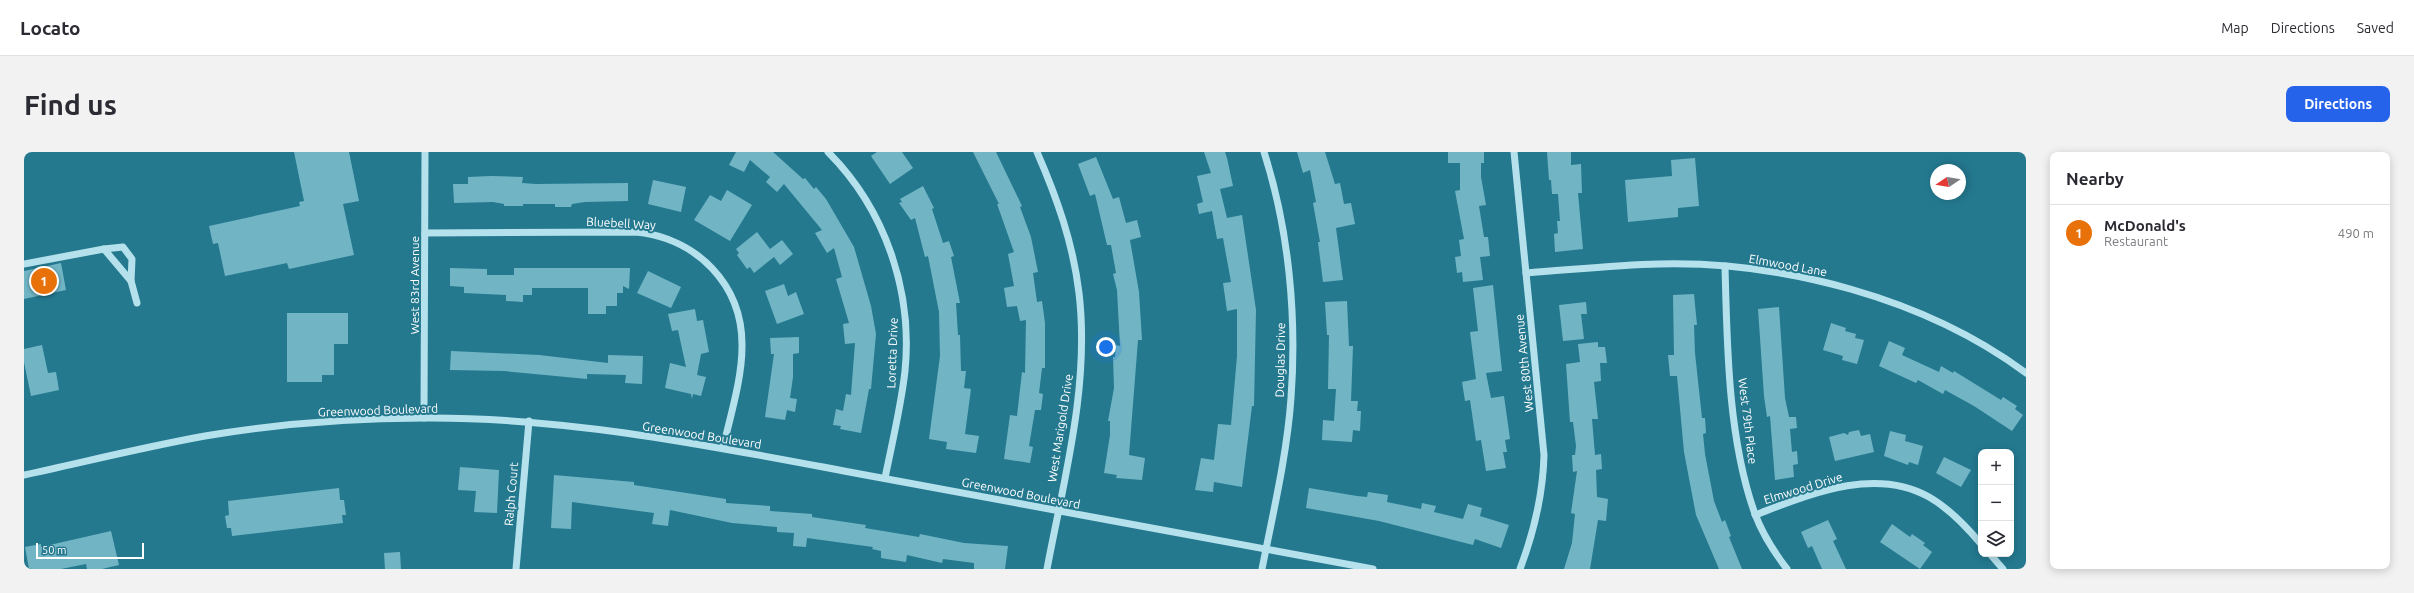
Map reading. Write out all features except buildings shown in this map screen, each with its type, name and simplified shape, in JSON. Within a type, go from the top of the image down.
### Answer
[{"type":"street","name":"West 83rd Avenue","points":[[424,418],[426,233],[425,152]]},
{"type":"street","name":"Loretta Drive","points":[[828,152],[862,195],[878,221],[893,258],[903,297],[906,335],[905,369],[885,478]]},
{"type":"street","name":"West Marigold Drive","points":[[1037,152],[1061,210],[1072,252],[1079,293],[1082,331],[1078,401],[1048,569]]},
{"type":"street","name":"Douglas Drive","points":[[1262,569],[1290,406],[1293,350],[1286,249],[1276,194],[1264,152]]},
{"type":"street","name":"West 80th Avenue","points":[[1514,152],[1542,424],[1544,468],[1537,518],[1520,569]]},
{"type":"street","name":"Bluebell Way","points":[[426,233],[636,232],[668,238],[695,252],[708,264],[726,288],[736,308],[742,334],[740,363],[724,448]]},
{"type":"street","points":[[24,264],[104,249],[123,247],[132,259],[131,281],[137,303]]},
{"type":"street","points":[[104,249],[131,281]]},
{"type":"street","name":"Elmwood Lane","points":[[1526,273],[1660,264],[1725,266],[1783,273],[1843,287],[1900,305],[1966,335],[2009,360],[2026,372]]},
{"type":"street","name":"West 79th Place","points":[[1725,266],[1726,325],[1735,422],[1744,479],[1755,515],[1767,538],[1787,569]]},
{"type":"street","name":"Greenwood Boulevard","points":[[24,475],[169,443],[240,431],[306,424],[424,418],[529,421],[580,426],[724,448],[1373,569]]},
{"type":"street","name":"Ralph Court","points":[[516,569],[529,421]]},
{"type":"street","name":"Elmwood Drive","points":[[1755,515],[1825,491],[1855,484],[1879,484],[1904,487],[1929,497],[1957,517],[1978,541]]},
{"type":"street","points":[[1993,557],[2003,569]]},
{"type":"place","name":"McDonald's","points":[[44,281]]}]
